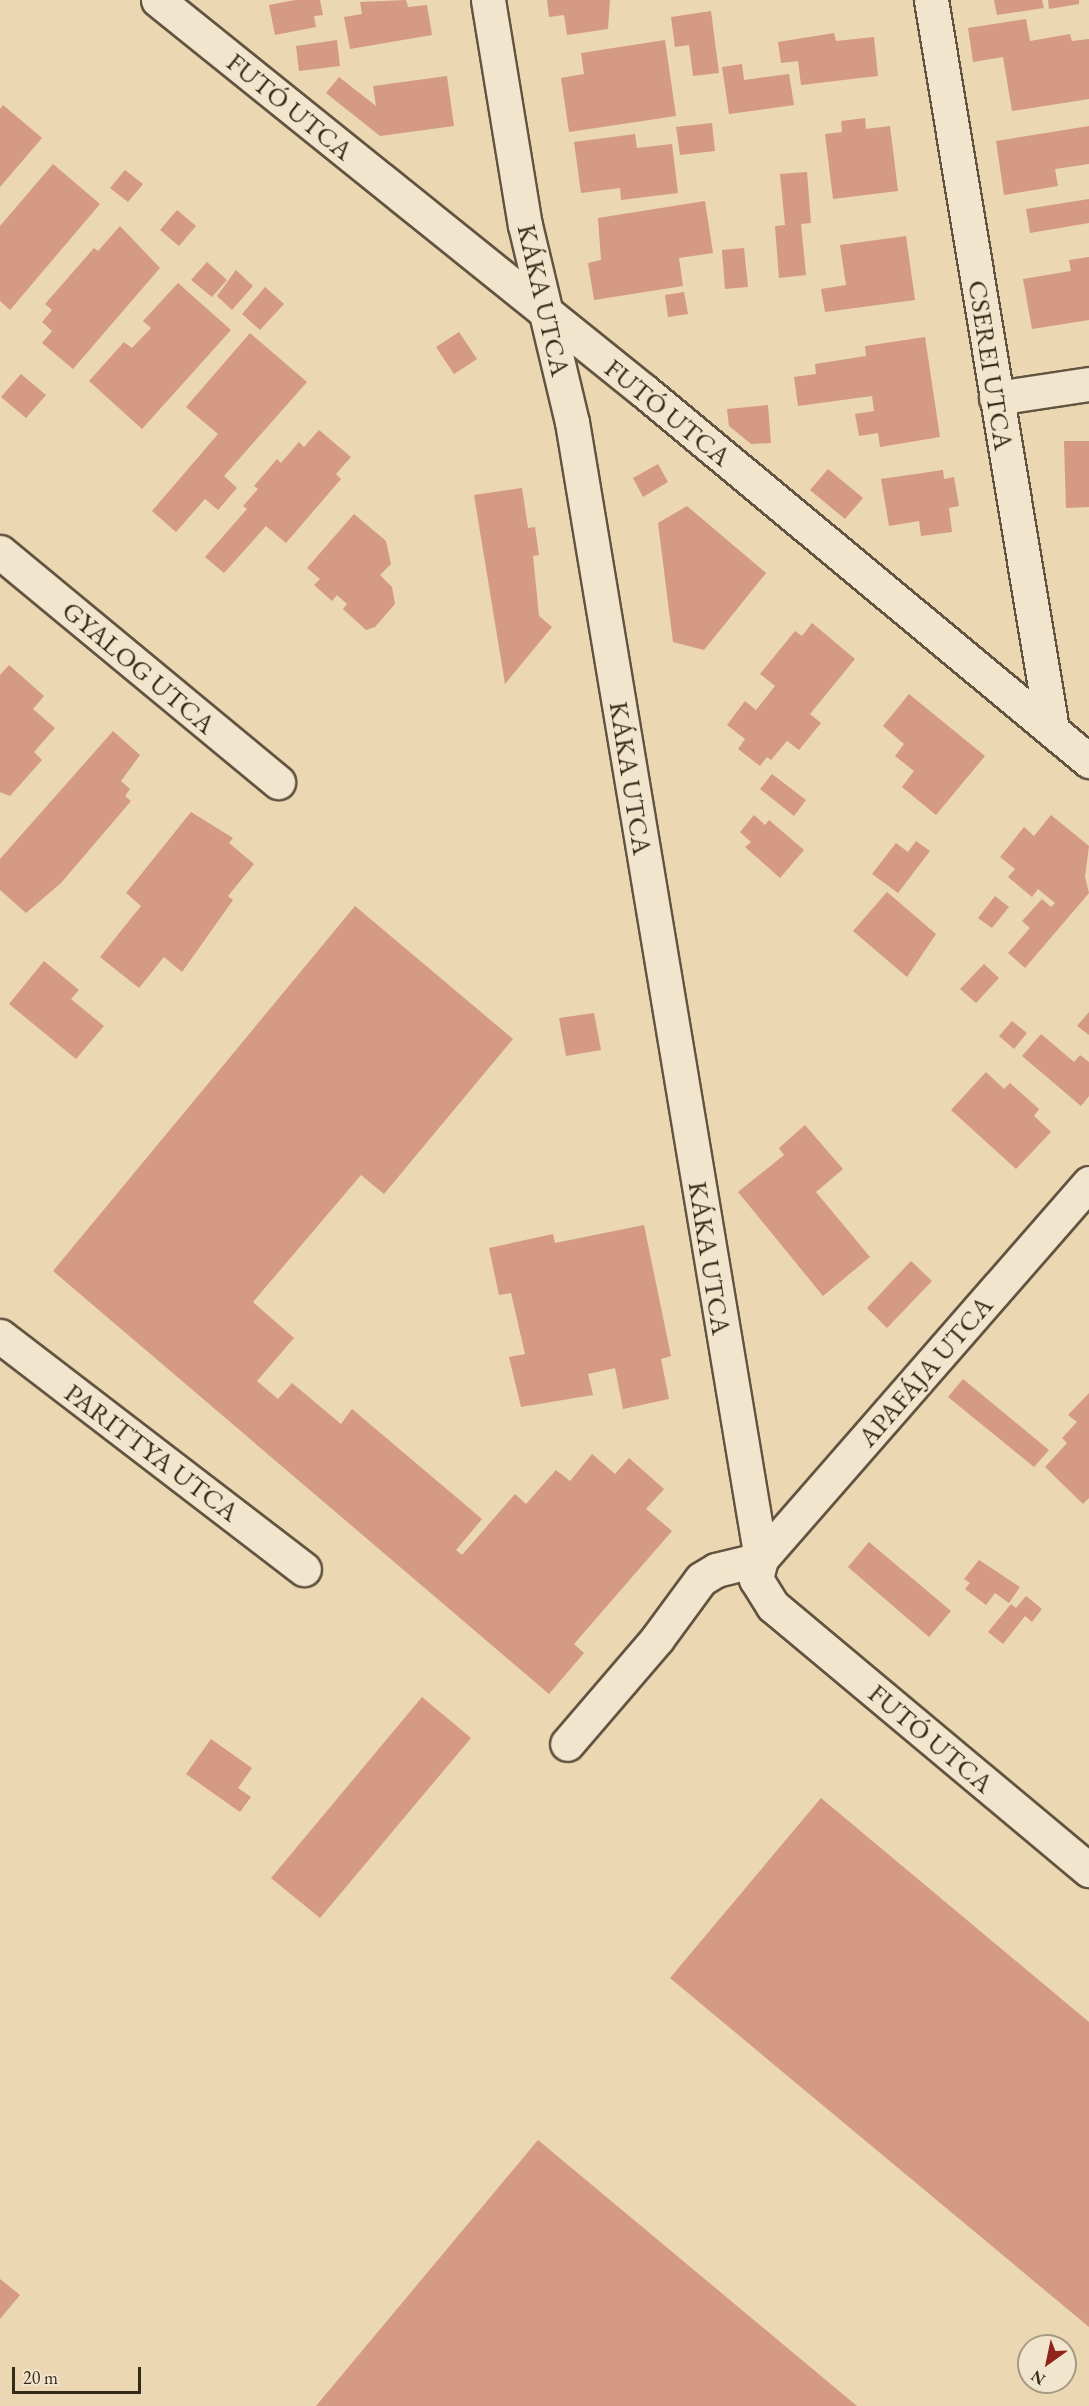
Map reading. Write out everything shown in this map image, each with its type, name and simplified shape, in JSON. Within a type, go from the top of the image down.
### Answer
[{"type":"street","name":"FUTÓ UTCA","points":[[158,0],[1089,761]]},
{"type":"street","name":"KÁKA UTCA","points":[[488,0],[525,225],[572,422],[761,1559]]},
{"type":"street","name":"CSEREI UTCA","points":[[931,0],[1052,729]]},
{"type":"street","points":[[996,398],[1089,384]]},
{"type":"street","name":"GYALOG UTCA","points":[[0,552],[278,782]]},
{"type":"street","name":"APAFÁJA UTCA","points":[[761,1559],[1089,1183]]},
{"type":"street","name":"PARITTYA UTCA","points":[[0,1336],[304,1569]]},
{"type":"street","name":"FUTÓ UTCA","points":[[761,1559],[758,1588],[773,1606],[1089,1870]]},
{"type":"street","points":[[567,1744],[657,1639],[701,1579],[716,1570],[761,1559]]},
{"type":"building","points":[[295,0],[320,0],[323,15],[314,16],[316,27],[275,35],[269,5]]},
{"type":"building","points":[[406,0],[408,7],[427,5],[432,35],[350,49],[344,17],[362,14],[360,2]]},
{"type":"building","points":[[547,0],[610,0],[608,29],[567,35],[564,15],[549,17]]},
{"type":"building","points":[[994,0],[1042,0],[1044,8],[997,15]]},
{"type":"building","points":[[1048,0],[1079,0],[1079,4],[1049,9]]},
{"type":"building","points":[[711,11],[719,73],[693,76],[689,45],[675,47],[671,17]]},
{"type":"building","points":[[1026,19],[1030,41],[1070,34],[1072,41],[1089,39],[1089,99],[1012,111],[1003,57],[973,62],[968,28]]},
{"type":"building","points":[[834,33],[836,41],[874,37],[878,76],[801,85],[798,61],[781,63],[778,42]]},
{"type":"building","points":[[337,40],[340,66],[299,71],[296,46]]},
{"type":"building","points":[[665,40],[676,116],[569,132],[561,78],[584,74],[581,53]]},
{"type":"building","points":[[742,64],[744,80],[789,74],[794,105],[729,114],[722,67]]},
{"type":"building","points":[[447,76],[454,126],[380,136],[326,93],[339,77],[376,106],[373,86]]},
{"type":"building","points":[[3,105],[42,138],[0,187],[0,109]]},
{"type":"building","points":[[865,118],[866,129],[890,126],[898,191],[833,199],[825,134],[842,132],[841,121]]},
{"type":"building","points":[[712,123],[715,151],[680,155],[676,127]]},
{"type":"building","points":[[1089,126],[1089,164],[1055,169],[1058,186],[1004,195],[996,141]]},
{"type":"building","points":[[635,134],[637,148],[672,144],[678,193],[621,200],[620,188],[581,193],[574,142]]},
{"type":"building","points":[[53,164],[100,204],[10,310],[0,301],[0,226]]},
{"type":"building","points":[[125,170],[143,184],[128,202],[110,188]]},
{"type":"building","points":[[807,172],[811,223],[801,224],[806,275],[779,278],[775,226],[785,225],[780,174]]},
{"type":"building","points":[[1089,199],[1089,223],[1030,233],[1026,209]]},
{"type":"building","points":[[705,201],[713,253],[679,258],[683,286],[594,300],[588,263],[601,260],[598,218]]},
{"type":"building","points":[[177,210],[196,226],[179,246],[160,230]]},
{"type":"building","points":[[120,226],[160,268],[73,369],[42,343],[52,331],[42,322],[52,310],[45,304],[94,248],[98,251]]},
{"type":"building","points":[[906,236],[915,300],[825,312],[821,289],[846,285],[840,245]]},
{"type":"building","points":[[744,248],[748,287],[725,289],[722,250]]},
{"type":"building","points":[[1089,257],[1089,320],[1032,329],[1023,279],[1071,271],[1069,260]]},
{"type":"building","points":[[207,262],[227,280],[212,297],[191,280]]},
{"type":"building","points":[[236,270],[253,286],[232,310],[217,296]]},
{"type":"building","points":[[178,283],[231,330],[142,429],[89,381],[124,342],[132,348],[151,328],[143,321]]},
{"type":"building","points":[[265,287],[284,304],[260,330],[242,314]]},
{"type":"building","points":[[684,292],[688,314],[668,317],[665,295]]},
{"type":"building","points":[[459,332],[477,359],[454,374],[436,347]]},
{"type":"building","points":[[250,333],[307,382],[224,476],[237,488],[218,510],[205,499],[176,532],[152,511],[218,434],[186,407]]},
{"type":"building","points":[[925,337],[940,437],[880,447],[878,433],[859,436],[855,414],[874,411],[872,396],[798,406],[794,377],[816,374],[815,364],[866,356],[865,346]]},
{"type":"building","points":[[21,374],[46,395],[26,418],[1,397]]},
{"type":"building","points":[[768,405],[771,443],[751,444],[729,426],[727,409]]},
{"type":"building","points":[[319,430],[351,457],[336,474],[341,479],[286,543],[266,526],[224,573],[205,557],[247,509],[243,506],[258,489],[254,486],[277,459],[281,463],[299,442],[304,447]]},
{"type":"building","points":[[1064,441],[1089,441],[1089,507],[1066,508]]},
{"type":"building","points":[[658,464],[668,482],[643,497],[633,478]]},
{"type":"building","points":[[828,469],[863,498],[845,519],[810,490]]},
{"type":"building","points":[[943,470],[944,479],[954,477],[959,506],[949,508],[952,532],[921,536],[919,521],[889,526],[881,479]]},
{"type":"building","points":[[522,488],[528,528],[535,527],[539,555],[533,556],[539,616],[552,627],[505,684],[474,495]]},
{"type":"building","points":[[687,506],[766,573],[704,650],[673,642],[658,523]]},
{"type":"building","points":[[354,514],[386,541],[391,564],[380,575],[392,587],[395,604],[375,627],[366,630],[343,609],[347,604],[337,595],[332,601],[314,585],[320,579],[307,568]]},
{"type":"building","points":[[812,623],[855,659],[810,714],[821,723],[799,750],[787,741],[771,760],[767,757],[760,766],[738,749],[745,739],[727,725],[745,701],[756,710],[775,686],[760,674],[795,631],[802,636]]},
{"type":"building","points":[[9,665],[44,696],[33,709],[55,728],[34,752],[42,760],[10,796],[0,792],[0,675]]},
{"type":"building","points":[[909,694],[985,756],[936,815],[902,787],[914,771],[895,756],[904,744],[883,726]]},
{"type":"building","points":[[113,731],[140,755],[121,781],[130,789],[125,796],[131,801],[61,883],[26,913],[0,890],[0,859]]},
{"type":"building","points":[[772,774],[806,800],[794,816],[760,789]]},
{"type":"building","points":[[191,812],[233,838],[229,843],[254,864],[228,896],[233,900],[182,972],[164,957],[139,988],[100,957],[141,906],[126,893]]},
{"type":"building","points":[[754,815],[765,825],[769,820],[804,850],[780,878],[745,847],[751,842],[740,832]]},
{"type":"building","points":[[1051,815],[1089,846],[1085,877],[1089,893],[1025,968],[1008,953],[1030,928],[1022,921],[1042,899],[1051,907],[1055,903],[1038,889],[1032,897],[1008,877],[1015,869],[1000,857],[1024,827],[1034,836]]},
{"type":"building","points":[[916,841],[930,851],[898,893],[872,874],[896,843],[908,852]]},
{"type":"building","points":[[887,892],[936,934],[907,977],[853,931]]},
{"type":"building","points":[[995,896],[1009,907],[992,928],[978,918]]},
{"type":"building","points":[[355,906],[513,1039],[384,1194],[361,1175],[253,1302],[294,1338],[257,1381],[278,1399],[292,1383],[341,1424],[352,1409],[482,1519],[456,1550],[462,1555],[515,1494],[526,1504],[556,1470],[570,1481],[592,1454],[615,1474],[629,1458],[664,1489],[646,1509],[672,1531],[574,1644],[584,1653],[549,1694],[53,1271]]},
{"type":"building","points":[[44,961],[79,990],[71,999],[104,1026],[76,1059],[9,1004]]},
{"type":"building","points":[[984,964],[999,978],[976,1003],[960,989]]},
{"type":"building","points":[[1089,1012],[1089,1035],[1077,1026]]},
{"type":"building","points":[[594,1013],[601,1050],[566,1056],[559,1018]]},
{"type":"building","points":[[1012,1021],[1027,1033],[1014,1049],[999,1036]]},
{"type":"building","points":[[1041,1034],[1074,1062],[1080,1055],[1089,1062],[1089,1096],[1081,1106],[1022,1056]]},
{"type":"building","points":[[986,1072],[1004,1089],[1010,1083],[1039,1109],[1034,1116],[1051,1132],[1016,1169],[951,1110]]},
{"type":"building","points":[[805,1125],[843,1169],[816,1192],[870,1257],[823,1296],[738,1192],[784,1155],[779,1148]]},
{"type":"building","points":[[644,1225],[671,1356],[661,1359],[669,1399],[623,1409],[615,1368],[588,1374],[593,1395],[521,1407],[509,1357],[525,1354],[511,1293],[499,1295],[489,1248],[553,1234],[555,1243]]},
{"type":"building","points":[[911,1261],[932,1281],[887,1328],[867,1308]]},
{"type":"building","points":[[963,1379],[1049,1450],[1034,1467],[948,1397]]},
{"type":"building","points":[[1089,1393],[1089,1498],[1083,1504],[1045,1467],[1067,1443],[1062,1438],[1077,1422],[1068,1415]]},
{"type":"building","points":[[869,1542],[951,1611],[929,1637],[848,1567]]},
{"type":"building","points":[[979,1560],[1020,1587],[1009,1603],[995,1593],[986,1605],[965,1589],[970,1583],[964,1579]]},
{"type":"building","points":[[1026,1596],[1042,1609],[1032,1622],[1025,1616],[1003,1644],[988,1632],[1011,1604],[1016,1608]]},
{"type":"building","points":[[422,1697],[471,1738],[320,1918],[271,1878]]},
{"type":"building","points":[[211,1739],[252,1768],[238,1788],[251,1797],[240,1812],[186,1774]]},
{"type":"building","points":[[821,1798],[1089,2022],[1089,2327],[670,1978]]},
{"type":"building","points":[[538,2140],[857,2406],[316,2406]]},
{"type":"building","points":[[0,2279],[20,2295],[0,2319]]}]
